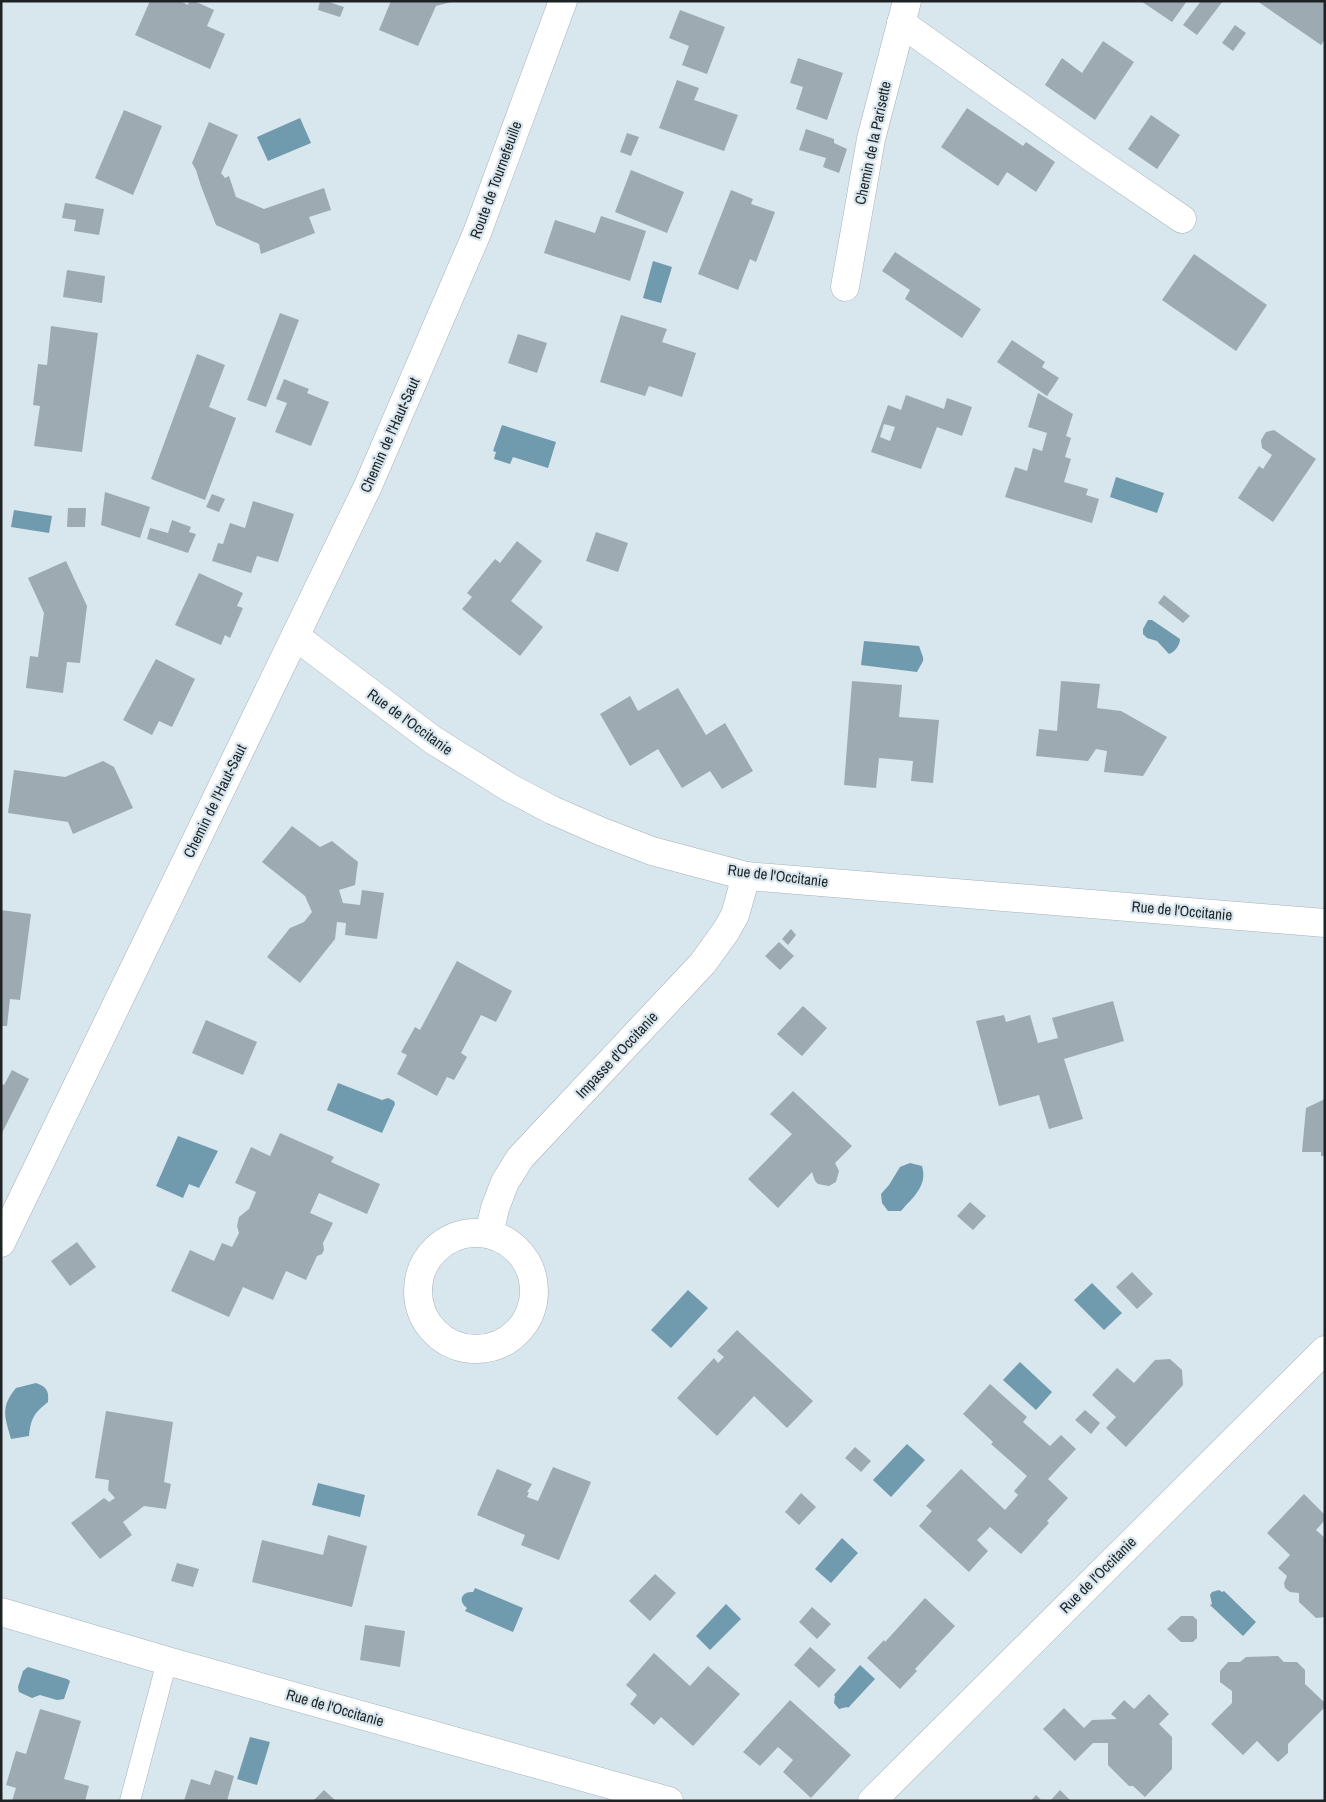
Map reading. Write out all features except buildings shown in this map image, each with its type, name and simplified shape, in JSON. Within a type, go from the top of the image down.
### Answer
[{"type":"street","name":"Route de Tournefeuille","points":[[425,356],[477,233],[563,1]]},
{"type":"street","points":[[904,12],[1088,155],[1182,219]]},
{"type":"street","name":"Chemin de la Parisette","points":[[845,287],[871,139],[904,12]]},
{"type":"street","name":"Chemin de l'Haut-Saut","points":[[1,1243],[368,486],[425,356]]},
{"type":"street","name":"Rue de l'Occitanie","points":[[295,636],[433,740],[519,792],[552,810],[652,851],[746,876],[1325,923]]},
{"type":"street","name":"Impasse d'Occitanie","points":[[489,1234],[495,1208],[505,1182],[520,1158],[703,963],[735,915],[746,876]]},
{"type":"street","points":[[466,1233],[489,1234],[510,1243],[526,1260],[534,1281],[534,1304],[524,1325],[508,1341],[486,1349],[463,1348],[442,1340],[426,1323],[418,1302],[418,1278],[427,1257],[444,1242],[466,1233]]},
{"type":"street","name":"Rue de l'Occitanie","points":[[872,1801],[1325,1350]]},
{"type":"street","name":"Rue de l'Occitanie","points":[[1,1612],[167,1661],[669,1801]]},
{"type":"lane","points":[[130,1801],[167,1661]]},
{"type":"water","points":[[300,118],[311,143],[268,161],[257,137]]},
{"type":"water","points":[[653,261],[672,267],[661,303],[643,298]]},
{"type":"water","points":[[502,425],[556,442],[548,468],[513,457],[510,464],[494,459],[496,452],[493,451]]},
{"type":"water","points":[[1116,477],[1164,493],[1157,513],[1110,497]]},
{"type":"water","points":[[14,510],[52,516],[49,533],[11,527]]},
{"type":"water","points":[[1148,620],[1152,620],[1180,639],[1178,646],[1173,652],[1169,654],[1157,641],[1147,638],[1143,634],[1143,629]]},
{"type":"water","points":[[864,641],[919,646],[923,662],[917,672],[861,665]]},
{"type":"water","points":[[338,1083],[382,1100],[388,1098],[394,1101],[395,1104],[382,1133],[327,1110]]},
{"type":"water","points":[[178,1136],[218,1151],[199,1188],[189,1184],[183,1198],[156,1186]]},
{"type":"water","points":[[910,1163],[922,1166],[923,1180],[921,1185],[901,1211],[888,1211],[882,1203],[881,1194],[900,1167]]},
{"type":"water","points":[[1092,1283],[1122,1313],[1104,1330],[1074,1300]]},
{"type":"water","points":[[688,1290],[708,1308],[671,1348],[651,1330]]},
{"type":"water","points":[[1020,1362],[1052,1392],[1036,1410],[1003,1380]]},
{"type":"water","points":[[36,1383],[43,1386],[46,1390],[48,1402],[34,1416],[29,1436],[11,1439],[5,1412],[8,1401],[16,1388]]},
{"type":"water","points":[[907,1444],[925,1460],[891,1497],[873,1480]]},
{"type":"water","points":[[318,1483],[365,1495],[360,1517],[312,1505]]},
{"type":"water","points":[[842,1538],[858,1553],[831,1583],[815,1569]]},
{"type":"water","points":[[475,1588],[523,1608],[513,1632],[465,1611],[467,1608],[462,1602],[462,1597],[466,1593],[473,1592]]},
{"type":"water","points":[[1224,1591],[1256,1622],[1243,1636],[1210,1605],[1212,1604],[1210,1595],[1212,1592]]},
{"type":"water","points":[[726,1604],[741,1619],[710,1650],[696,1636]]},
{"type":"water","points":[[860,1665],[875,1679],[848,1708],[839,1709],[834,1703],[834,1695]]},
{"type":"water","points":[[28,1667],[70,1681],[64,1699],[57,1700],[40,1695],[32,1698],[19,1692],[18,1687],[23,1671]]},
{"type":"water","points":[[250,1737],[270,1742],[257,1785],[237,1779]]}]
